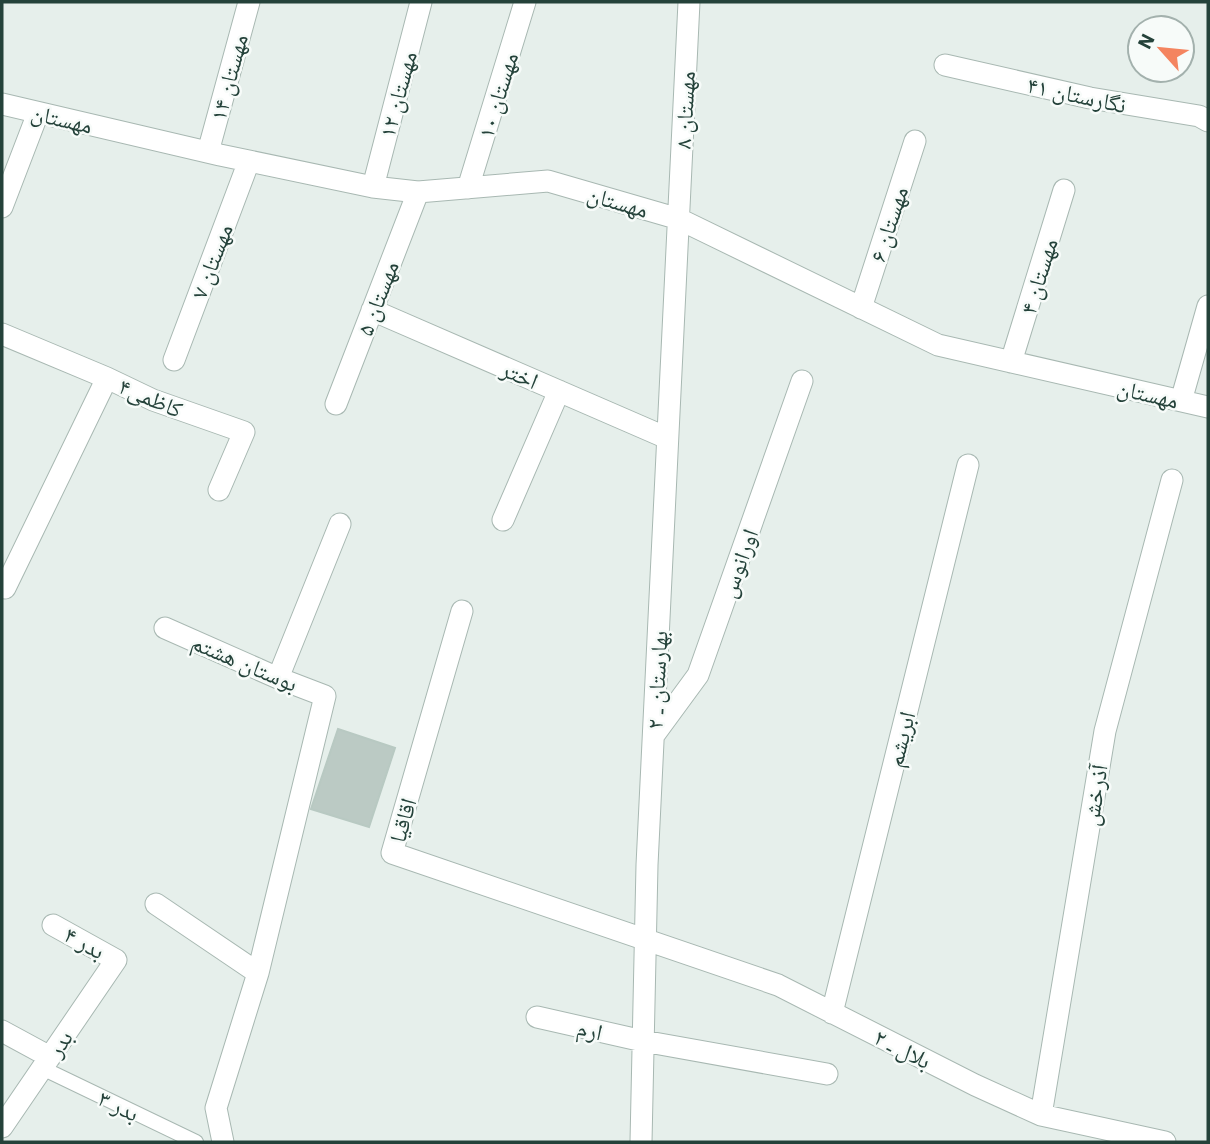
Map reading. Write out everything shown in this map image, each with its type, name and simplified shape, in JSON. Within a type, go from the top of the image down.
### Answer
[{"type":"street","name":"مهستان ۱۴","points":[[208,152],[249,2]]},
{"type":"street","name":"مهستان ۱۲","points":[[373,187],[421,2]]},
{"type":"street","name":"مهستان ۱۰","points":[[468,188],[525,2]]},
{"type":"street","name":"مهستان ۸","points":[[679,219],[689,2]]},
{"type":"street","name":"نگارستان ۴۱","points":[[945,65],[1090,98],[1199,116],[1208,121]]},
{"type":"street","name":"مهستان","points":[[2,104],[373,187],[418,192],[548,181],[679,219],[938,345],[1208,407]]},
{"type":"street","points":[[2,207],[38,113]]},
{"type":"street","name":"مهستان ۶","points":[[862,308],[915,141]]},
{"type":"street","name":"مهستان ۷","points":[[174,360],[249,161]]},
{"type":"street","name":"مهستان ۴","points":[[1011,362],[1064,190]]},
{"type":"street","name":"مهستان ۵","points":[[336,404],[418,192]]},
{"type":"street","name":"بهارستان ـ ۲","points":[[641,1142],[645,938],[679,219]]},
{"type":"street","points":[[1181,401],[1208,306]]},
{"type":"street","name":"اختر","points":[[372,310],[667,438]]},
{"type":"street","name":"کاظمی۴","points":[[2,334],[153,400],[244,432],[219,490]]},
{"type":"street","points":[[5,588],[107,378]]},
{"type":"street","name":"اورانوس","points":[[654,735],[698,675],[802,381]]},
{"type":"street","points":[[503,520],[559,391]]},
{"type":"street","name":"ابریشم","points":[[832,1013],[968,465]]},
{"type":"street","name":"آذرخش","points":[[1041,1115],[1105,731],[1172,480]]},
{"type":"street","points":[[278,678],[340,524]]},
{"type":"street","name":"اقاقیا","points":[[462,611],[392,853],[645,938]]},
{"type":"street","name":"بوستان هشتم","points":[[165,628],[325,696],[258,973]]},
{"type":"street","points":[[156,904],[258,973],[216,1108],[223,1142]]},
{"type":"street","name":"بدر ۴","points":[[53,925],[116,960]]},
{"type":"street","name":"بلال ـ ۲","points":[[645,938],[778,985],[975,1085],[1041,1115],[1165,1142]]},
{"type":"street","name":"بدر","points":[[2,1126],[116,960]]},
{"type":"street","name":"ارم","points":[[537,1017],[643,1041],[827,1074]]},
{"type":"street","points":[[2,1031],[46,1063]]},
{"type":"lane","name":"بدر ۳","points":[[46,1063],[196,1142]]},
{"type":"building","points":[[338,729],[395,748],[369,827],[311,809]]}]
